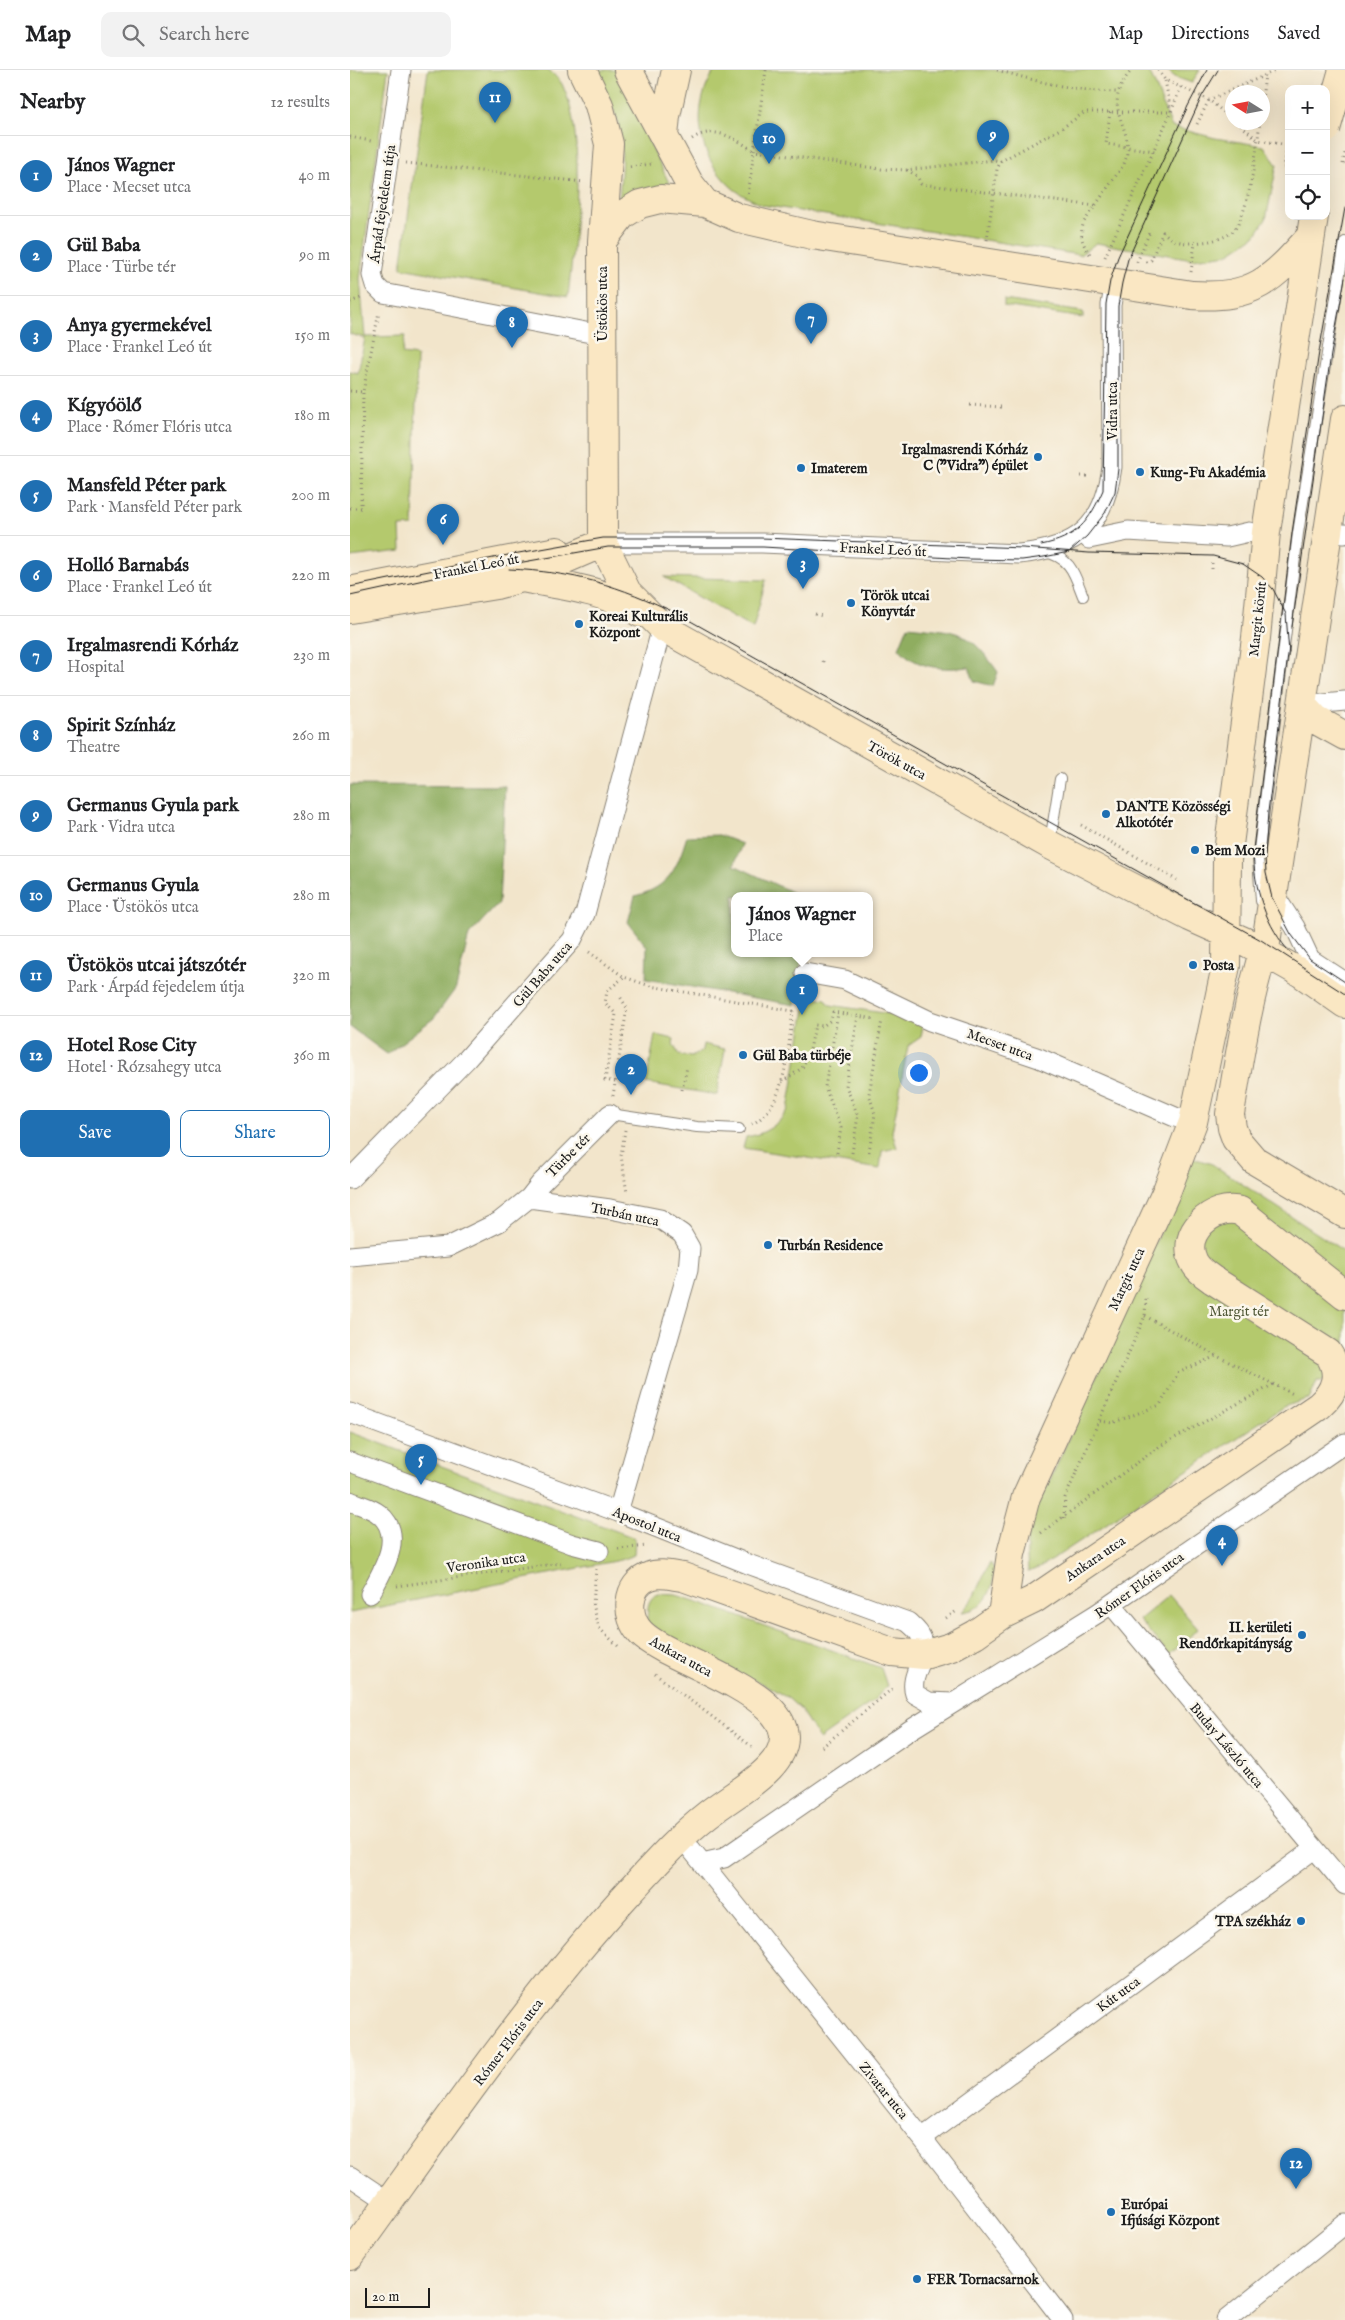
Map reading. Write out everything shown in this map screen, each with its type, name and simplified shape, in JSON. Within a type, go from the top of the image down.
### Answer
[{"type":"street","name":"Árpád fejedelem útja","points":[[383,293],[375,286],[372,275],[401,70]]},
{"type":"street","name":"Üstökös utca","points":[[582,70],[599,105],[609,144],[602,242],[603,543]]},
{"type":"street","points":[[628,70],[645,105],[689,183],[705,203]]},
{"type":"street","points":[[664,136],[667,109],[676,70]]},
{"type":"street","points":[[1330,115],[1343,70]]},
{"type":"street","points":[[602,242],[622,215],[640,204],[660,199],[705,203],[739,218],[812,234],[1109,271],[1192,295],[1212,296],[1252,289],[1280,271],[1297,264],[1312,226]]},
{"type":"street","name":"Margit körút","points":[[1227,935],[1226,860],[1256,638],[1266,532],[1297,264]]},
{"type":"street","name":"Vidra utca","points":[[1086,535],[1100,511],[1110,482],[1112,467],[1109,271]]},
{"type":"street","points":[[383,293],[601,335]]},
{"type":"street","points":[[1345,419],[1264,952],[1248,1014],[1230,1114],[1236,1140],[1254,1160],[1345,1214]]},
{"type":"street","name":"Frankel Leó út","points":[[350,591],[603,543],[762,543],[1019,554],[1044,551],[1086,535],[1128,531],[1227,537],[1249,532]]},
{"type":"street","name":"Török utca","points":[[603,543],[627,592],[662,627],[1050,845],[1227,935]]},
{"type":"street","name":"Frankel Leó út","points":[[350,609],[496,585],[522,578],[603,543]]},
{"type":"street","name":"Frankel Leó út","points":[[522,578],[595,591],[625,604],[662,627]]},
{"type":"street","name":"Gül Baba utca","points":[[350,1179],[467,1059],[572,940],[585,914],[662,627]]},
{"type":"street","points":[[1302,704],[1345,701]]},
{"type":"street","points":[[1302,704],[1316,720],[1345,736]]},
{"type":"street","points":[[1273,893],[1295,927],[1310,959],[1345,982]]},
{"type":"street","points":[[1227,935],[1264,952],[1301,973],[1345,1004]]},
{"type":"street","name":"Margit utca","points":[[1002,1615],[1011,1554],[1026,1497],[1167,1190],[1193,1122],[1226,966],[1227,935]]},
{"type":"street","name":"Mecset utca","points":[[805,974],[844,980],[930,1021],[1039,1058],[1175,1117],[1193,1122]]},
{"type":"street","name":"Türbe tér","points":[[529,1198],[540,1184],[610,1114]]},
{"type":"street","points":[[350,1256],[448,1246],[499,1222],[529,1198]]},
{"type":"street","name":"Turbán utca","points":[[529,1198],[610,1208],[660,1219],[682,1234],[690,1248],[688,1270],[618,1512]]},
{"type":"street","name":"Ankara utca","points":[[778,1715],[752,1694],[663,1648],[641,1633],[631,1617],[630,1606],[636,1587],[641,1580],[657,1574],[683,1578],[882,1649],[906,1654],[920,1662],[951,1647],[1002,1615],[1033,1600],[1319,1406],[1332,1391],[1336,1378],[1336,1367],[1328,1353],[1213,1280],[1197,1267],[1191,1255],[1192,1243],[1205,1218],[1222,1210],[1240,1212],[1345,1295]]},
{"type":"street","name":"Apostol utca","points":[[350,1413],[618,1512],[748,1564],[908,1622],[922,1638],[920,1662]]},
{"type":"street","name":"Rómer Flóris utca","points":[[702,1863],[724,1858],[910,1730],[1111,1604],[1345,1443]]},
{"type":"street","points":[[350,1462],[572,1544],[599,1551]]},
{"type":"street","points":[[350,1501],[379,1514],[389,1526],[391,1542],[387,1563],[373,1588]]},
{"type":"street","name":"Buday László utca","points":[[1111,1604],[1345,1885]]},
{"type":"street","points":[[920,1662],[913,1682],[919,1698],[935,1703],[953,1704]]},
{"type":"street","name":"Rómer Flóris utca","points":[[350,2256],[495,2058],[580,1948],[631,1890],[680,1840],[705,1817],[765,1772],[778,1758],[784,1738],[778,1715]]},
{"type":"street","points":[[680,1840],[691,1849],[702,1863]]},
{"type":"street","name":"Kút utca","points":[[922,2138],[1314,1849]]},
{"type":"street","name":"Zivatar utca","points":[[702,1863],[922,2138],[1063,2320]]},
{"type":"street","points":[[350,2176],[390,2202]]},
{"type":"street","points":[[1226,2320],[1345,2224]]},
{"type":"lane","points":[[1264,952],[1261,940],[1262,904],[1258,858],[1298,533],[1345,242]]},
{"type":"lane","points":[[1044,551],[1065,560],[1074,572],[1082,596]]},
{"type":"lane","points":[[495,563],[522,578]]},
{"type":"lane","points":[[1050,845],[1060,778]]},
{"type":"lane","points":[[1258,858],[1266,872],[1273,893]]},
{"type":"lane","points":[[610,1114],[697,1127],[739,1129]]},
{"type":"path","points":[[747,201],[766,70]]},
{"type":"path","points":[[997,70],[1054,86],[1079,90],[1118,92]]},
{"type":"path","points":[[1092,257],[1084,246],[1081,229],[1124,164],[1128,147],[1119,112],[1118,92],[1120,84],[1132,70]]},
{"type":"path","points":[[1158,70],[1165,80],[1171,112]]},
{"type":"path","points":[[1197,124],[1209,100],[1277,70]]},
{"type":"path","points":[[1264,85],[1265,75]]},
{"type":"path","points":[[1165,80],[1209,100],[1225,113]]},
{"type":"path","points":[[1109,271],[1107,256],[1155,151],[1181,88]]},
{"type":"path","points":[[986,248],[997,169],[1001,161],[1062,128],[1085,112],[1171,112]]},
{"type":"path","points":[[1110,112],[1106,144],[1155,151]]},
{"type":"path","points":[[1246,130],[1258,140],[1285,145]]},
{"type":"path","points":[[1150,231],[1135,268],[1151,260],[1163,232],[1178,243],[1195,243],[1217,241],[1232,232],[1243,214],[1259,130]]},
{"type":"path","points":[[754,151],[881,169],[906,170],[994,160],[1001,161]]},
{"type":"path","points":[[1343,164],[1345,153]]},
{"type":"path","points":[[1285,156],[1283,167],[1285,167]]},
{"type":"path","points":[[388,161],[583,182]]},
{"type":"path","points":[[906,170],[917,176],[921,184],[1096,206]]},
{"type":"path","points":[[1191,275],[1195,243]]},
{"type":"path","points":[[350,508],[361,508],[363,392],[383,293]]},
{"type":"path","points":[[350,391],[363,392]]},
{"type":"path","points":[[970,405],[1000,407]]},
{"type":"path","points":[[1081,476],[1093,475]]},
{"type":"path","points":[[1212,563],[1212,570]]},
{"type":"path","points":[[815,614],[822,616]]},
{"type":"path","points":[[1081,824],[1177,880]]},
{"type":"path","points":[[572,940],[624,977],[650,986],[793,1011],[782,1082],[768,1112]]},
{"type":"path","points":[[619,995],[627,1008],[615,1082],[605,1080],[616,1014],[605,1003],[607,991],[624,977]]},
{"type":"path","points":[[782,1082],[802,1068],[810,1050],[815,1025],[824,1026],[831,1020],[833,1012],[877,1019]]},
{"type":"path","points":[[837,1153],[842,1128],[825,1087],[838,1013]]},
{"type":"path","points":[[852,1153],[858,1116],[846,1086],[858,1016]]},
{"type":"path","points":[[869,1152],[875,1114],[869,1094],[882,1020]]},
{"type":"path","points":[[682,1090],[687,1067]]},
{"type":"path","points":[[622,1142],[621,1156],[628,1196],[637,1214]]},
{"type":"path","points":[[1064,1519],[1065,1498],[1145,1316],[1147,1291]]},
{"type":"path","points":[[1145,1316],[1217,1356],[1298,1396]]},
{"type":"path","points":[[1100,1421],[1112,1423],[1160,1405],[1178,1373],[1217,1356]]},
{"type":"path","points":[[1011,1554],[1064,1519],[1160,1446],[1274,1384]]},
{"type":"path","points":[[594,1604],[599,1551]]},
{"type":"path","name":"Veronika utca","points":[[373,1588],[570,1562],[599,1551]]},
{"type":"path","points":[[946,1618],[958,1610]]},
{"type":"path","points":[[822,1747],[920,1662]]},
{"type":"green space","points":[[350,70],[388,70],[360,279],[365,337],[405,336],[402,354],[417,356],[413,526],[400,527],[401,551],[350,557],[350,371],[358,373],[365,338],[350,334]]},
{"type":"green space","points":[[428,70],[549,70],[562,84],[570,106],[575,131],[577,159],[576,218],[568,297],[401,268]]},
{"type":"green space","points":[[595,70],[615,70],[670,185],[668,190],[619,204],[622,164],[620,133],[608,96]]},
{"type":"green space","points":[[715,70],[1148,70],[1172,127],[1215,138],[1264,146],[1277,165],[1266,219],[1255,236],[1228,254],[1193,259],[1096,243],[1080,255],[762,205],[735,190],[722,178],[706,149],[701,134],[700,118],[702,101],[707,85]]},
{"type":"green space","points":[[1167,70],[1200,70],[1192,83],[1175,77]]},
{"type":"green space","points":[[1004,300],[1083,312],[1083,318],[1004,306]]},
{"type":"green space","points":[[664,577],[766,580],[753,628]]},
{"type":"green space","points":[[908,626],[951,632],[969,640],[978,647],[998,672],[993,686],[974,681],[969,667],[940,668],[922,664],[906,655],[899,648]]},
{"type":"green space","points":[[350,785],[505,786],[499,903],[469,935],[456,988],[434,1018],[387,1054],[350,1027]]},
{"type":"green space","points":[[719,835],[742,844],[734,865],[791,892],[731,892],[731,957],[802,957],[795,1005],[646,979],[647,947],[628,922],[635,896],[656,887],[670,875],[680,858],[687,836]]},
{"type":"green space","points":[[814,997],[826,999],[830,1005],[924,1019],[921,1037],[908,1046],[892,1132],[897,1148],[882,1151],[880,1169],[743,1148],[746,1137],[759,1134],[770,1128],[788,1110],[806,1003]]},
{"type":"green space","points":[[655,1035],[674,1039],[673,1044],[679,1055],[691,1057],[702,1051],[703,1044],[725,1049],[717,1095],[646,1083]]},
{"type":"green space","name":"Margit tér","points":[[1193,1158],[1212,1164],[1345,1252],[1345,1381],[1317,1381],[1310,1398],[1283,1407],[1041,1567],[1028,1572],[1027,1536],[1032,1517],[1048,1485]]},
{"type":"green space","points":[[350,1432],[635,1538],[634,1555],[620,1560],[350,1613]]},
{"type":"green space","points":[[990,1562],[995,1571],[990,1592],[977,1607],[962,1612],[972,1600]]},
{"type":"green space","points":[[659,1594],[676,1595],[704,1604],[881,1668],[887,1686],[872,1702],[819,1739],[800,1709],[789,1699],[766,1685],[688,1653],[647,1622],[650,1601]]},
{"type":"green space","points":[[1169,1595],[1198,1629],[1169,1655],[1139,1620]]},
{"type":"tram line","points":[[1041,545],[1064,538],[1080,527],[1087,520],[1103,490],[1106,304],[1110,281],[1118,257],[1188,106],[1207,70]]},
{"type":"tram line","points":[[350,596],[433,578],[608,547],[763,547],[969,559],[1022,560],[1069,552],[1087,536],[1105,513],[1115,492],[1118,469],[1118,306],[1128,259],[1202,96],[1218,70]]},
{"type":"tram line","points":[[1292,955],[1275,931],[1263,906],[1256,878],[1253,849],[1292,533],[1319,352],[1345,208]]},
{"type":"tram line","points":[[1292,627],[1331,354],[1345,278]]},
{"type":"tram line","points":[[350,587],[603,538],[761,538],[1023,548],[1089,553],[1213,556],[1243,564],[1262,577],[1273,589],[1286,614],[1289,653]]},
{"type":"tram line","points":[[509,569],[555,573],[596,582],[636,595],[678,614],[1261,940],[1345,994]]},
{"type":"tram line","points":[[1289,647],[1268,812],[1265,857],[1266,873],[1272,898],[1291,934],[1310,959],[1345,982]]},
{"type":"place","name":"Üstökös utcai játszótér","points":[[495,123]]},
{"type":"place","name":"Germanus Gyula park","points":[[993,161]]},
{"type":"place","name":"Germanus Gyula","points":[[769,164]]},
{"type":"place","name":"Irgalmasrendi Kórház","points":[[811,344]]},
{"type":"place","name":"Spirit Színház","points":[[512,348]]},
{"type":"place","name":"Irgalmasrendi Kórház C (\"Vidra\") épület","points":[[1038,457]]},
{"type":"place","name":"Imaterem","points":[[801,468]]},
{"type":"place","name":"Kung-Fu Akadémia","points":[[1140,472]]},
{"type":"place","name":"Holló Barnabás","points":[[443,545]]},
{"type":"place","name":"Anya gyermekével","points":[[803,589]]},
{"type":"place","name":"Török utcai Könyvtár","points":[[851,603]]},
{"type":"place","name":"Koreai Kulturális Központ","points":[[579,624]]},
{"type":"place","name":"DANTE Közösségi Alkotótér","points":[[1106,814]]},
{"type":"place","name":"Bem Mozi","points":[[1195,850]]},
{"type":"place","name":"Posta","points":[[1193,965]]},
{"type":"place","name":"János Wagner","points":[[802,1015]]},
{"type":"place","name":"Gül Baba türbéje","points":[[743,1055]]},
{"type":"place","name":"Gül Baba","points":[[631,1095]]},
{"type":"place","name":"Turbán Residence","points":[[768,1245]]},
{"type":"place","name":"Mansfeld Péter park","points":[[421,1485]]},
{"type":"place","name":"Kígyóölő","points":[[1222,1566]]},
{"type":"place","name":"II. kerületi Rendőrkapitányság","points":[[1302,1635]]},
{"type":"place","name":"TPA székház","points":[[1301,1921]]},
{"type":"place","name":"Hotel Rose City","points":[[1296,2189]]},
{"type":"place","name":"Európai Ifjúsági Központ","points":[[1111,2212]]},
{"type":"place","name":"FER Tornacsarnok","points":[[917,2279]]}]
